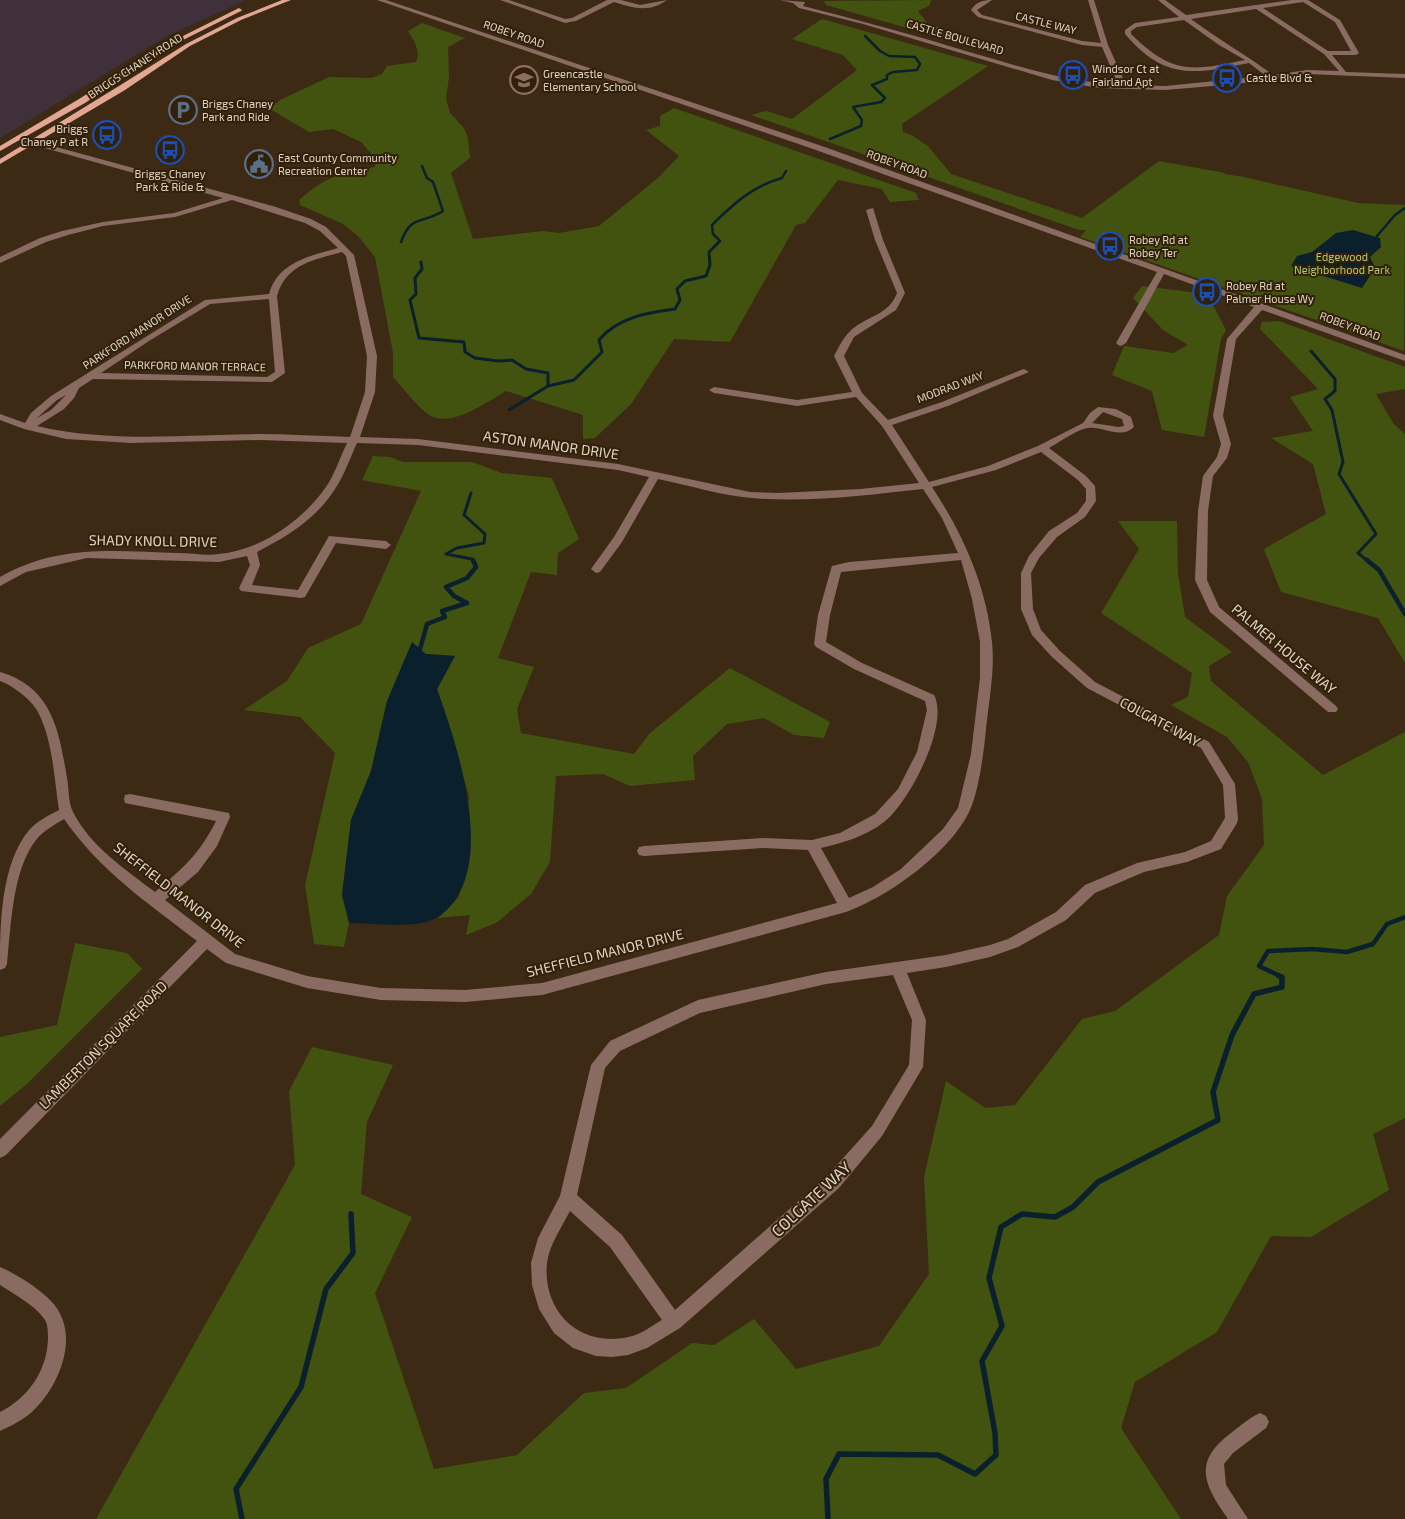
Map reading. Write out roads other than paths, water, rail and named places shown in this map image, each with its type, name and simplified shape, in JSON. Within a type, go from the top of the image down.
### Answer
[{"type":"main road","name":"BRIGGS CHANEY ROAD","points":[[0,162],[34,143],[188,45],[238,20],[288,0]]},
{"type":"main road","name":"BRIGGS CHANEY ROAD","points":[[0,149],[82,101],[167,46],[244,8]]},
{"type":"street","name":"ROBEY ROAD","points":[[380,0],[816,148],[1261,305],[1405,358]]},
{"type":"street","points":[[503,0],[565,21],[574,20],[614,0],[640,8],[649,7],[664,0]]},
{"type":"street","name":"CASTLE BOULEVARD","points":[[786,0],[797,2],[801,7],[865,23],[1040,73],[1054,79],[1099,86],[1165,88],[1272,77],[1284,78],[1344,73],[1405,76]]},
{"type":"street","name":"CASTLE WAY","points":[[989,0],[977,6],[974,10],[980,16],[1082,43],[1105,45]]},
{"type":"street","points":[[1091,0],[1105,45],[1123,86]]},
{"type":"street","points":[[1161,0],[1221,44],[1240,53],[1272,77]]},
{"type":"street","points":[[1251,61],[1194,70],[1175,68],[1166,65],[1128,34],[1131,27],[1136,25],[1305,0],[1338,21],[1356,53],[1326,53]]},
{"type":"street","points":[[1257,7],[1326,53],[1344,73]]},
{"type":"street","points":[[19,138],[308,221],[323,229],[347,252],[332,261],[285,270],[276,282],[273,296]]},
{"type":"street","points":[[196,209],[216,194]]},
{"type":"street","points":[[0,260],[44,240],[65,233],[103,224],[175,215],[230,198]]},
{"type":"street","name":"SHEFFIELD MANOR DRIVE","points":[[0,676],[16,682],[43,708],[55,743],[66,812],[85,839],[112,867],[230,959],[307,982],[381,994],[464,996],[542,989],[846,906],[878,891],[906,873],[948,833],[964,809],[977,754],[986,669],[986,642],[978,599],[964,556],[947,518],[928,485],[886,424],[858,394],[839,356],[850,336],[861,327],[893,310],[901,292],[879,240],[870,210]]},
{"type":"street","name":"SHADY KNOLL DRIVE","points":[[0,582],[22,569],[87,554],[219,558],[251,551],[290,530],[306,517],[331,488],[354,439],[370,392],[372,356],[347,252]]},
{"type":"street","points":[[1121,343],[1162,270]]},
{"type":"street","name":"PARKFORD MANOR TERRACE","points":[[91,376],[269,380],[280,373],[273,296]]},
{"type":"street","name":"PARKFORD MANOR DRIVE","points":[[27,427],[47,418],[69,399],[76,386],[208,302],[273,296]]},
{"type":"street","name":"PALMER HOUSE WAY","points":[[1261,305],[1232,339],[1218,416],[1226,444],[1222,458],[1208,476],[1203,511],[1201,580],[1214,609],[1332,709]]},
{"type":"street","name":"MODRAD WAY","points":[[886,424],[945,404],[1024,372]]},
{"type":"street","points":[[714,390],[796,403],[858,394]]},
{"type":"street","name":"ASTON MANOR DRIVE","points":[[0,417],[27,427],[66,436],[131,440],[260,436],[418,442],[487,449],[618,467],[760,495],[860,492],[928,485],[992,468],[1042,448],[1086,425]]},
{"type":"street","name":"COLGATE WAY","points":[[896,967],[919,1020],[916,1067],[877,1131],[833,1182],[674,1322],[641,1342],[612,1348],[596,1347],[579,1342],[560,1327],[547,1308],[540,1285],[539,1263],[544,1244],[568,1198],[598,1065],[615,1046],[698,1007],[826,978],[896,967],[946,961],[1013,943],[1061,916],[1090,889],[1142,867],[1187,857],[1216,845],[1232,819],[1229,784],[1205,744],[1091,685],[1056,654],[1036,632],[1027,609],[1026,573],[1034,556],[1053,534],[1080,515],[1091,501],[1091,488],[1082,478],[1042,448]]},
{"type":"street","points":[[596,568],[618,539],[656,476]]},
{"type":"street","points":[[251,551],[255,566],[245,588],[301,594],[333,539],[386,545]]},
{"type":"street","points":[[644,851],[762,843],[812,845],[843,838],[880,818],[903,792],[923,752],[933,710],[930,698],[858,666],[820,644],[824,615],[836,568],[964,556]]},
{"type":"street","points":[[130,800],[224,817],[212,842],[193,868],[155,900]]},
{"type":"street","points":[[0,964],[5,914],[19,858],[30,839],[47,823],[66,812]]},
{"type":"street","points":[[812,845],[846,906]]},
{"type":"street","name":"LAMBERTON SQUARE ROAD","points":[[0,1150],[207,940]]},
{"type":"street","points":[[568,1198],[616,1241],[674,1322]]},
{"type":"street","points":[[0,1276],[39,1301],[55,1321],[56,1353],[47,1380],[24,1408],[0,1422]]},
{"type":"street","points":[[1239,1519],[1217,1488],[1215,1461],[1227,1447],[1260,1422]]},
{"type":"water","points":[[1353,230],[1380,238],[1381,247],[1370,257],[1375,268],[1362,288],[1291,266],[1297,256],[1312,252],[1336,233]]},
{"type":"water","points":[[412,642],[426,654],[455,656],[437,689],[455,743],[469,809],[471,842],[467,872],[457,898],[438,917],[430,921],[408,925],[349,923],[342,895],[351,820],[371,771],[387,701]]},
{"type":"waterway","points":[[830,139],[861,126],[862,120],[853,107],[881,102],[885,98],[872,85],[887,79],[887,75],[893,72],[917,70],[920,64],[915,57],[889,56],[880,51],[865,36]]},
{"type":"waterway","points":[[401,242],[409,227],[414,223],[443,211],[433,182],[427,178],[422,166]]},
{"type":"waterway","points":[[548,386],[574,380],[602,352],[599,340],[615,326],[634,317],[675,309],[680,300],[677,289],[685,281],[706,276],[710,265],[709,252],[720,241],[713,234],[712,225],[744,197],[762,186],[782,178],[786,171]]},
{"type":"waterway","points":[[1377,236],[1395,215],[1405,208]]},
{"type":"waterway","points":[[421,262],[422,269],[415,278],[416,294],[410,300],[419,338],[464,342],[465,352],[475,358],[498,361],[512,360],[526,369],[548,373],[548,386]]},
{"type":"waterway","points":[[1311,351],[1335,379],[1335,391],[1325,399],[1332,410],[1343,462],[1339,474],[1376,534],[1358,553],[1369,562]]},
{"type":"waterway","points":[[509,410],[548,386]]},
{"type":"waterway","points":[[471,493],[464,515],[485,534],[484,543],[457,548],[446,554],[472,559],[473,562]]},
{"type":"waterway","points":[[420,649],[427,624],[445,617],[442,611],[467,603],[454,596],[446,587],[467,578],[476,567],[473,560]]},
{"type":"waterway","points":[[1367,560],[1379,570],[1405,614]]},
{"type":"waterway","points":[[1282,977],[1259,966],[1268,951],[1312,949],[1347,952],[1373,944],[1387,924],[1405,917]]},
{"type":"waterway","points":[[828,1519],[826,1479],[839,1454],[938,1455],[975,1474],[996,1455],[995,1433],[982,1361],[1002,1326],[989,1278],[1001,1227],[1022,1214],[1055,1217],[1073,1207],[1098,1182],[1218,1120],[1213,1092],[1232,1035],[1254,994],[1282,987],[1282,977]]},
{"type":"waterway","points":[[242,1519],[236,1489],[301,1387],[326,1289],[353,1253],[351,1214]]},
{"type":"place","name":"Windsor Ct at Fairland Apt","points":[[1073,75]]},
{"type":"place","name":"Castle Blvd &","points":[[1227,78]]},
{"type":"place","name":"Greencastle Elementary School","points":[[524,80]]},
{"type":"place","name":"Briggs Chaney Park and Ride","points":[[183,110]]},
{"type":"place","name":"Briggs Chaney P at R","points":[[107,135]]},
{"type":"place","name":"Briggs Chaney Park & Ride &","points":[[170,150]]},
{"type":"place","name":"East County Community Recreation Center","points":[[259,164]]},
{"type":"place","name":"Robey Rd at Robey Ter","points":[[1110,246]]},
{"type":"place","name":"Robey Rd at Palmer House Wy","points":[[1207,292]]},
{"type":"park label","name":"Edgewood Neighborhood Park","points":[[1342,263]]}]
